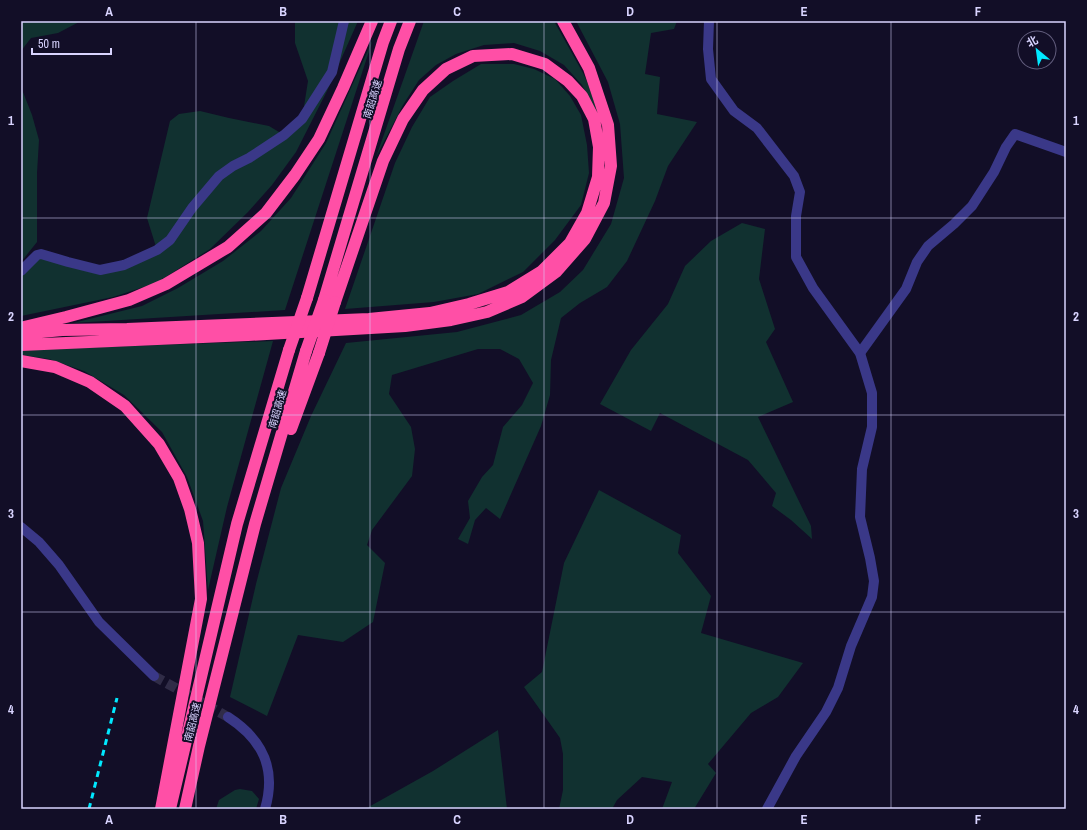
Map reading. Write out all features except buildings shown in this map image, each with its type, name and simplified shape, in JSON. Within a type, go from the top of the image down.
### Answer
[{"type":"highway","points":[[21,328],[66,318],[129,300],[166,284],[228,247],[266,214],[319,139],[372,21]]},
{"type":"highway","name":"南韶高速","points":[[170,809],[237,524],[289,350],[307,298],[383,42],[391,21]]},
{"type":"highway","name":"南韶高速","points":[[185,809],[199,746],[255,524],[306,351],[329,301],[399,49],[410,21]]},
{"type":"highway","points":[[21,344],[248,335],[404,326],[451,320],[488,312],[522,298],[556,272],[585,239],[604,203],[611,166],[608,125],[592,75],[563,21]]},
{"type":"highway","points":[[21,334],[62,330],[127,329],[369,319],[430,313],[469,304],[508,292],[542,271],[570,243],[587,213],[598,177],[598,146],[594,119],[582,96],[568,81],[545,64],[512,54],[473,56],[446,69],[423,90],[403,120],[383,161],[329,301],[319,353],[255,524]]},
{"type":"highway","points":[[21,361],[55,367],[90,382],[125,406],[159,444],[179,478],[190,509],[198,543],[201,599],[161,809]]},
{"type":"street","points":[[21,271],[37,255],[41,254],[100,270],[124,265],[158,250],[170,240],[192,208],[219,176],[284,135],[302,119],[332,72],[344,21]]},
{"type":"street","points":[[709,21],[708,49],[710,79],[734,111],[757,128],[794,176],[800,192],[796,216],[796,257],[813,288],[860,354],[872,393],[872,427],[862,469],[860,517],[874,581],[872,597],[851,646],[838,688],[826,712],[796,756],[767,809]]},
{"type":"street","points":[[860,354],[906,289],[918,262],[928,246],[954,224],[972,206],[994,172],[1006,147],[1015,134],[1066,152]]},
{"type":"street","points":[[21,527],[39,542],[59,565],[99,622],[154,676]]},
{"type":"street","points":[[228,717],[242,726],[260,748],[266,763],[269,781],[268,800],[265,809]]},
{"type":"green space","points":[[21,21],[81,21],[58,33],[31,38],[21,51]]},
{"type":"green space","points":[[295,21],[358,21],[327,91],[296,152],[272,185],[248,212],[210,249],[156,283],[113,297],[21,316],[21,271],[37,255],[100,270],[157,250],[147,218],[170,121],[179,114],[200,111],[269,126],[284,135],[302,119],[308,81],[295,43]]},
{"type":"green space","points":[[424,21],[554,21],[583,73],[601,122],[582,85],[564,65],[540,51],[514,43],[484,45],[456,54],[436,65],[419,80],[403,105],[376,157]]},
{"type":"green space","points":[[576,21],[677,21],[674,29],[651,33],[645,74],[660,77],[657,114],[697,122],[668,166],[655,201],[627,261],[607,287],[580,303],[561,318],[551,360],[550,395],[541,426],[500,519],[486,508],[475,520],[468,544],[458,539],[470,518],[468,501],[482,477],[493,465],[503,427],[522,405],[533,383],[519,359],[500,349],[478,349],[392,375],[389,394],[411,427],[415,449],[412,476],[372,530],[367,545],[385,563],[373,622],[343,642],[298,635],[267,716],[230,697],[256,584],[281,488],[311,416],[346,343],[457,332],[521,315],[560,292],[583,270],[611,224],[624,178],[620,124],[608,82]]},
{"type":"green space","points":[[373,39],[285,310],[73,323],[142,306],[178,288],[223,261],[261,231],[291,198],[326,143]]},
{"type":"green space","points":[[481,64],[514,64],[534,69],[555,79],[570,96],[581,115],[587,145],[589,173],[581,205],[555,240],[523,272],[478,294],[434,302],[345,309],[395,163],[412,127],[430,97]]},
{"type":"green space","points":[[21,87],[32,115],[39,140],[37,173],[37,242],[21,262]]},
{"type":"green space","points":[[742,223],[765,229],[759,279],[775,329],[766,342],[793,402],[758,417],[811,526],[812,539],[791,520],[772,506],[776,493],[748,460],[660,413],[651,431],[600,404],[631,350],[668,304],[685,266],[711,241]]},
{"type":"green space","points":[[273,341],[227,507],[208,590],[203,521],[187,477],[162,432],[124,395],[84,371],[49,359],[21,355],[21,350]]},
{"type":"green space","points":[[599,490],[681,535],[678,553],[711,596],[701,633],[803,663],[778,697],[751,713],[708,764],[716,773],[694,809],[662,809],[672,782],[642,777],[617,800],[612,809],[559,809],[563,790],[563,754],[560,738],[524,687],[542,672],[564,563]]},
{"type":"green space","points":[[498,730],[507,809],[365,809],[433,771]]},
{"type":"green space","points":[[240,789],[252,791],[259,799],[256,809],[216,809],[219,800],[235,790]]},
{"type":"tunnel","points":[[154,676],[228,717]]},
{"type":"railway","points":[[89,809],[117,698]]}]
